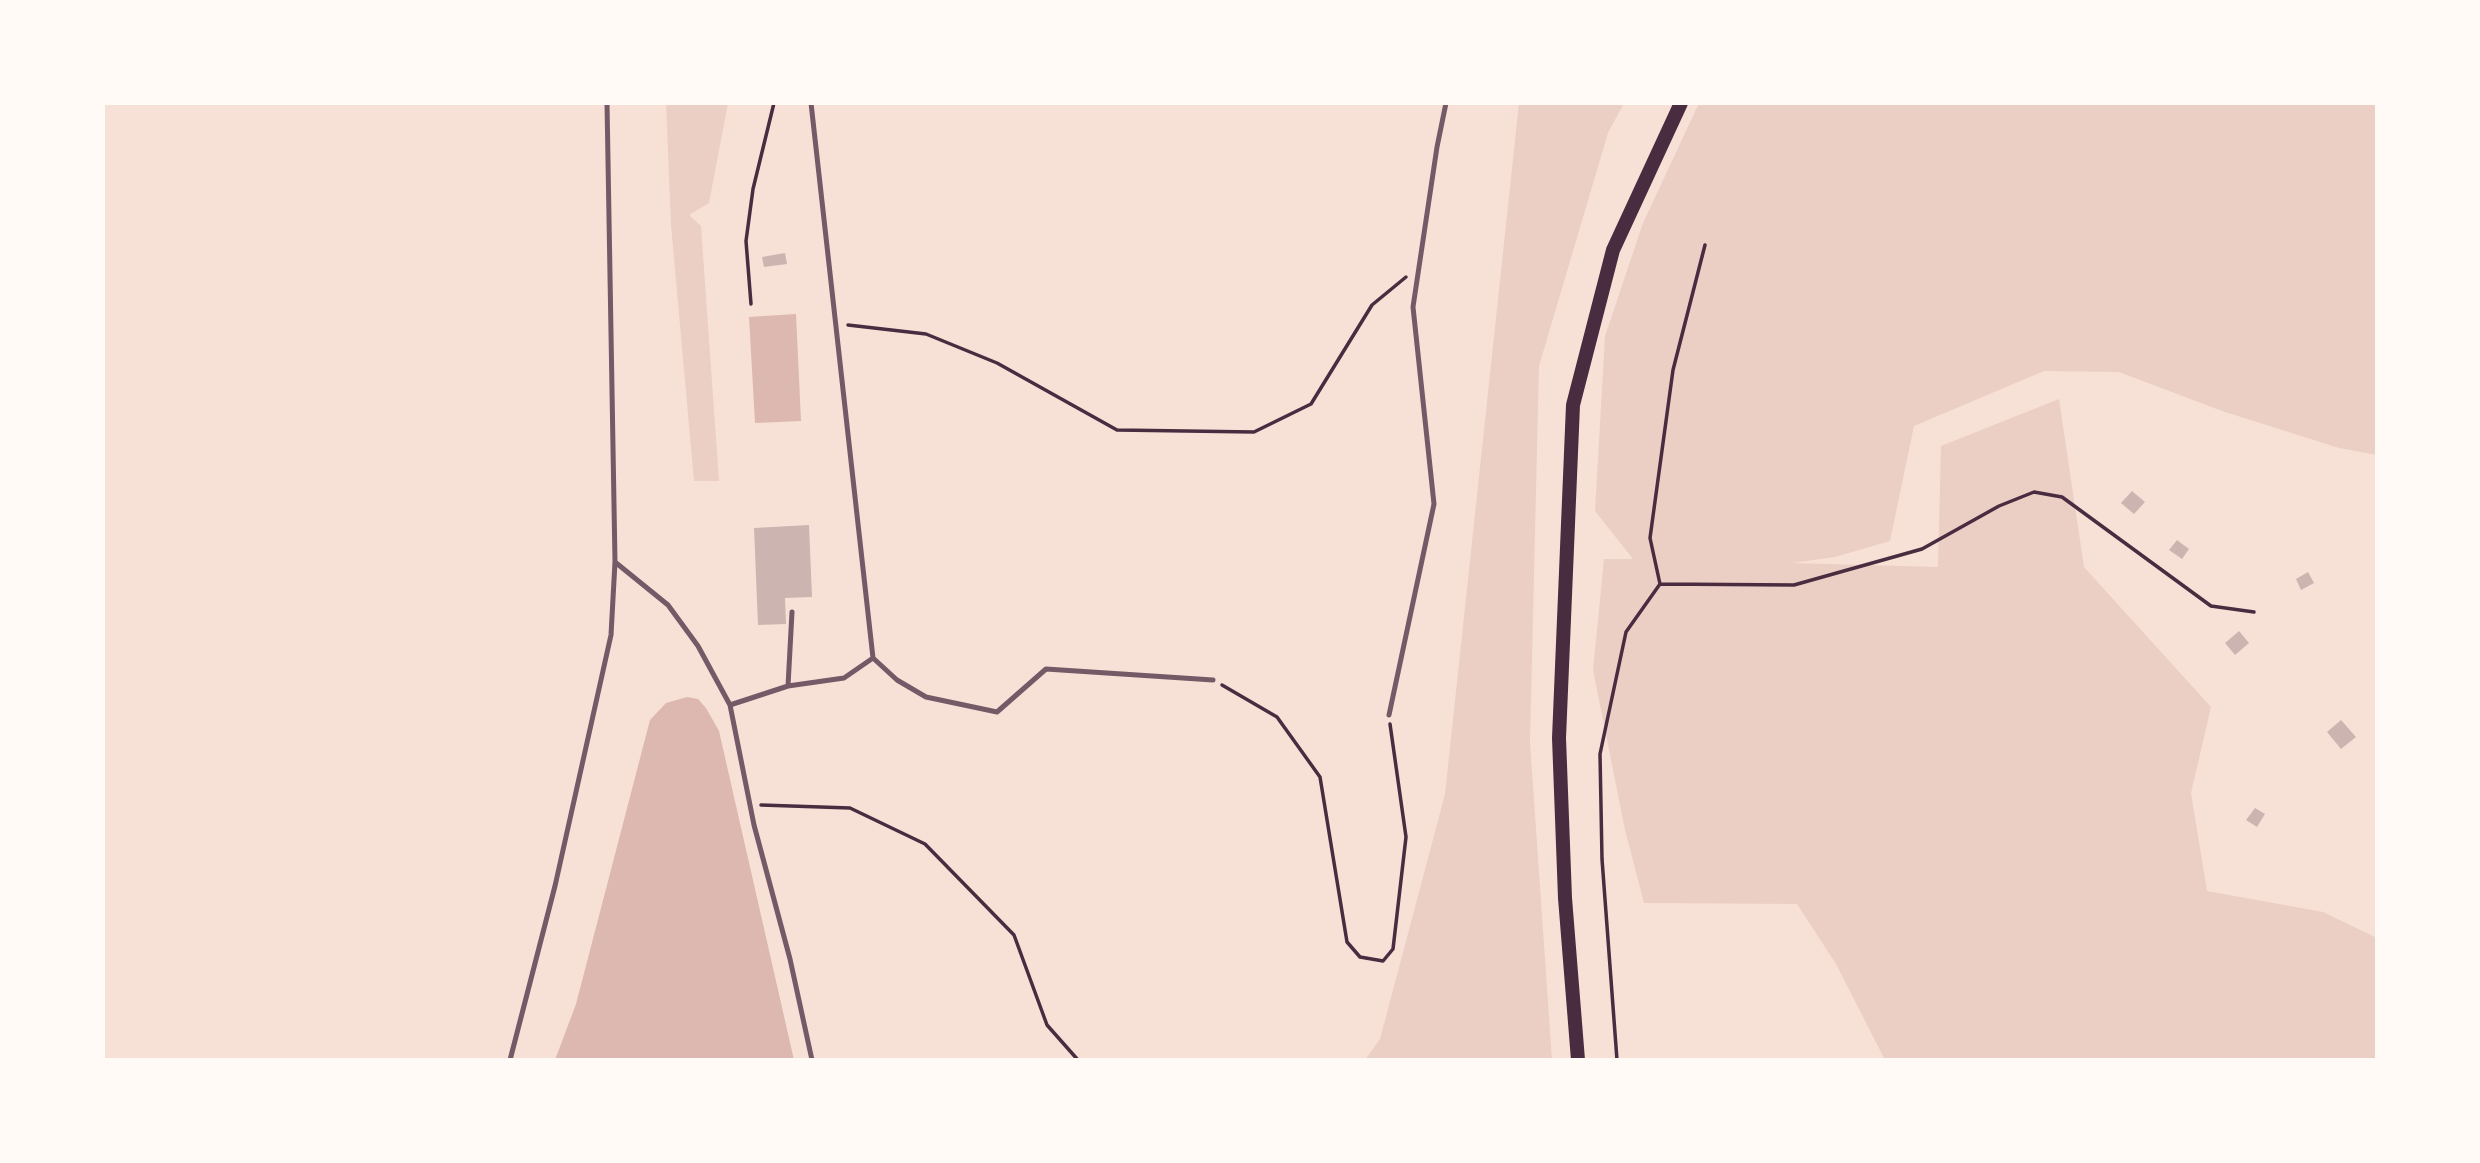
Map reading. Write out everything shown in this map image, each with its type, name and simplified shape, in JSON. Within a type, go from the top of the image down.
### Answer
[{"type":"main road","points":[[1578,1060],[1565,898],[1559,737],[1573,404],[1613,250],[1681,103]]},
{"type":"lane","points":[[510,1060],[555,886],[611,635],[615,562],[607,103]]},
{"type":"lane","points":[[811,103],[873,659],[897,680],[926,697],[997,712],[1046,669],[1213,680]]},
{"type":"lane","points":[[1389,715],[1434,504],[1413,307],[1446,103]]},
{"type":"lane","points":[[615,562],[667,605],[698,646],[730,705],[750,805],[812,1060]]},
{"type":"lane","points":[[788,686],[792,612]]},
{"type":"lane","points":[[730,705],[788,686],[844,678],[873,659]]},
{"type":"path","points":[[751,304],[746,241],[753,189],[774,103]]},
{"type":"path","points":[[1617,1060],[1602,859],[1600,754],[1626,632],[1660,584],[1650,538],[1673,370],[1705,245]]},
{"type":"path","points":[[836,324],[926,334],[997,363],[1117,430],[1254,432],[1311,404],[1372,305],[1419,267]]},
{"type":"path","points":[[1660,584],[1794,585],[1922,549],[1999,506],[2034,492],[2062,497],[2211,606],[2253,612]]},
{"type":"path","points":[[1213,680],[1277,717],[1320,777],[1347,942],[1360,957],[1382,961],[1393,949],[1406,837],[1389,715]]},
{"type":"path","points":[[750,805],[850,808],[925,844],[1014,936],[1047,1025],[1078,1060]]},
{"type":"shaded area","points":[[666,103],[728,103],[709,203],[689,215],[701,226],[719,481],[694,481],[671,225]]},
{"type":"shaded area","points":[[1519,103],[1624,103],[1608,133],[1539,366],[1530,742],[1552,1060],[1365,1060],[1380,1039],[1445,794]]},
{"type":"shaded area","points":[[1699,103],[2377,103],[2377,455],[2339,448],[2222,411],[2119,372],[2044,371],[1914,426],[1890,541],[1835,557],[1792,563],[1938,567],[1941,446],[2059,399],[2084,567],[2211,707],[2191,793],[2207,891],[2323,912],[2377,938],[2377,1060],[1885,1060],[1836,964],[1797,904],[1644,903],[1625,830],[1593,670],[1604,559],[1633,559],[1595,511],[1605,336],[1643,223]]},
{"type":"shaded area","points":[[796,314],[801,421],[755,423],[749,317]]},
{"type":"shaded area","points":[[687,697],[698,699],[719,731],[794,1060],[555,1060],[576,1004],[650,720],[666,703]]},
{"type":"building","points":[[785,253],[787,264],[764,267],[762,257]]},
{"type":"building","points":[[2132,491],[2145,502],[2134,514],[2121,503]]},
{"type":"building","points":[[809,525],[812,597],[785,598],[786,624],[758,625],[754,528]]},
{"type":"building","points":[[2177,540],[2189,549],[2182,559],[2169,550]]},
{"type":"building","points":[[2308,572],[2314,583],[2301,590],[2296,579]]},
{"type":"building","points":[[2239,631],[2249,643],[2235,655],[2225,643]]},
{"type":"building","points":[[2341,720],[2356,737],[2341,749],[2327,732]]},
{"type":"building","points":[[2255,808],[2265,814],[2257,827],[2246,820]]}]
